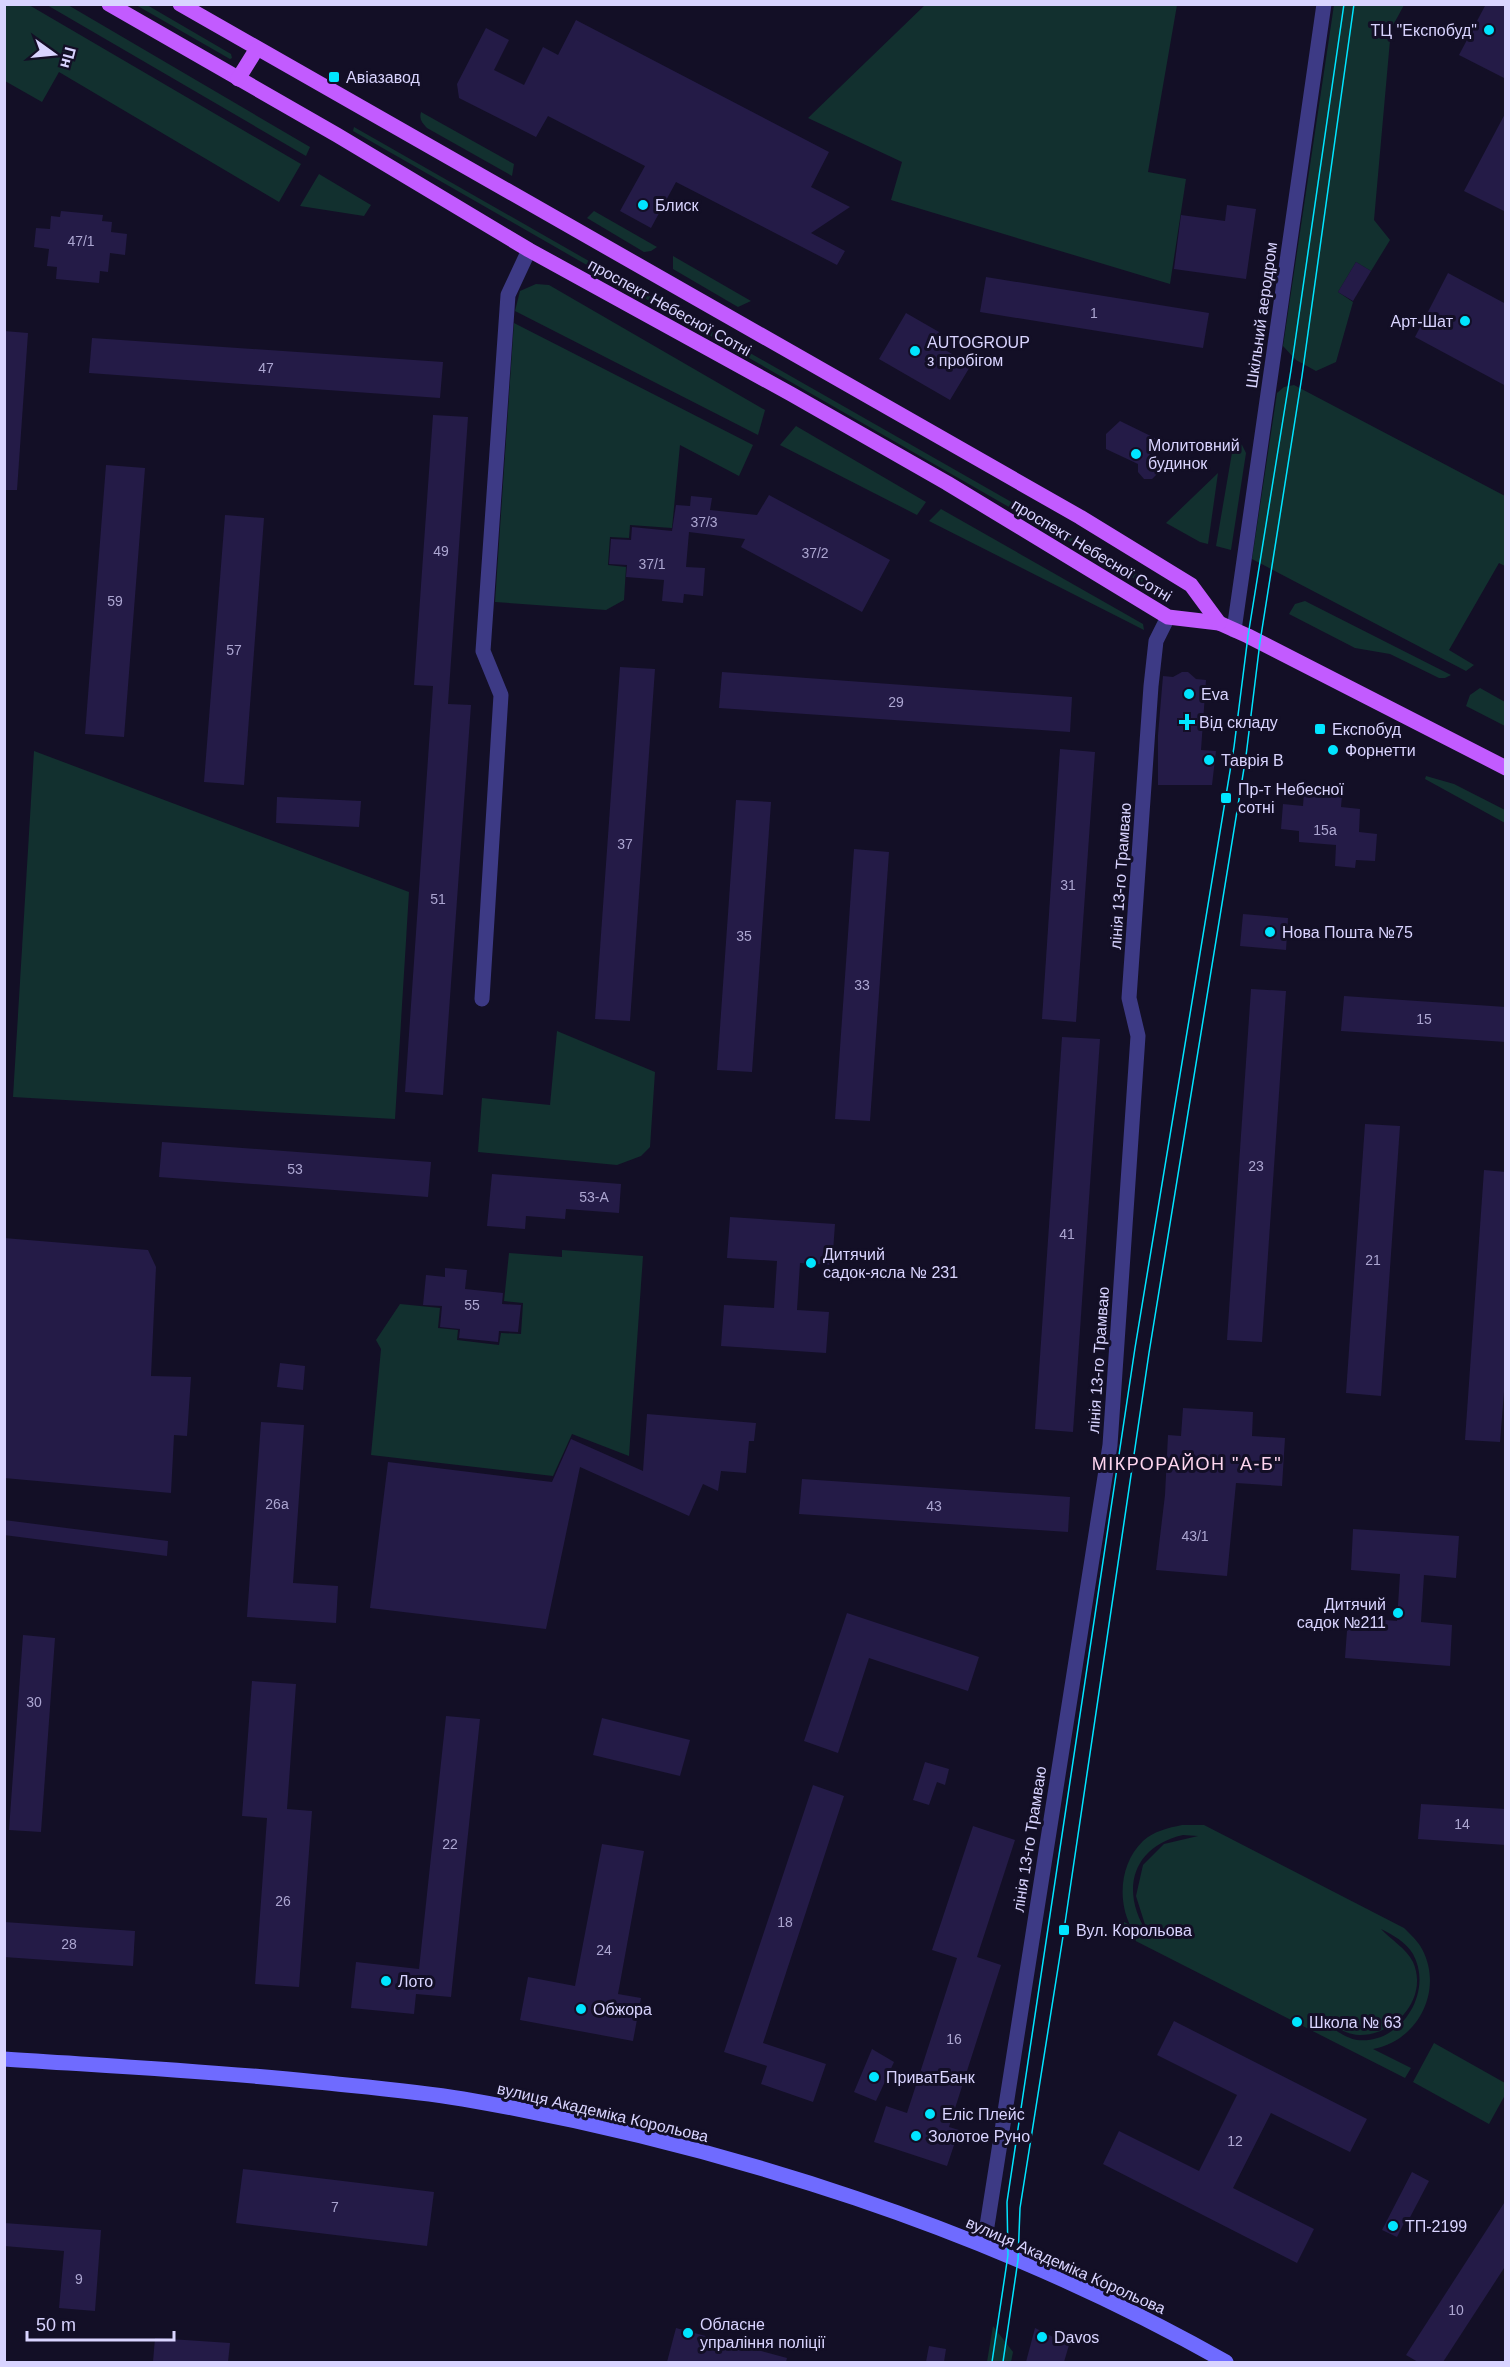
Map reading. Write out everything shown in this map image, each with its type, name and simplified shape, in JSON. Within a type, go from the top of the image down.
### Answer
[{"type":"main road","name":"проспект Небесної Сотні","points":[[109,4],[347,141],[529,250],[947,483],[1168,617],[1219,623],[1297,659],[1506,768]]},
{"type":"main road","name":"проспект Небесної Сотні","points":[[180,4],[256,50],[1080,517],[1191,585],[1219,623]]},
{"type":"main road","points":[[238,79],[256,50]]},
{"type":"main road","name":"вулиця Академіка Корольова","points":[[4,2058],[294,2079],[461,2099],[647,2137],[809,2182],[984,2246],[1180,2337],[1226,2362]]},
{"type":"street","name":"Шкільний аеродром","points":[[1234,630],[1324,4]]},
{"type":"street","points":[[482,999],[501,695],[483,651],[508,295],[529,250]]},
{"type":"street","name":"лінія 13-го Трамваю","points":[[984,2246],[990,2194],[1110,1445],[1138,1036],[1130,998],[1151,686],[1156,640],[1168,617]]},
{"type":"green space","points":[[5,4],[29,5],[301,164],[279,202],[59,72],[42,102],[5,81]]},
{"type":"green space","points":[[47,5],[68,5],[310,147],[306,156]]},
{"type":"green space","points":[[136,5],[147,5],[231,54],[232,58],[230,59]]},
{"type":"green space","points":[[925,5],[1177,5],[1148,172],[1186,179],[1170,284],[891,200],[902,162],[808,118]]},
{"type":"green space","points":[[1334,5],[1404,5],[1391,29],[1374,220],[1390,240],[1371,271],[1356,262],[1338,292],[1353,302],[1336,362],[1316,371],[1296,360],[1283,346]]},
{"type":"green space","points":[[421,112],[514,164],[512,176],[427,128],[421,121]]},
{"type":"green space","points":[[354,127],[1155,584],[1155,588],[1152,589],[353,131]]},
{"type":"green space","points":[[319,174],[371,205],[364,216],[300,206]]},
{"type":"green space","points":[[594,211],[657,247],[644,252],[587,218]]},
{"type":"green space","points":[[673,256],[751,301],[738,307],[673,269]]},
{"type":"green space","points":[[536,284],[549,285],[765,410],[758,435],[515,311],[520,291]]},
{"type":"green space","points":[[514,323],[753,445],[739,476],[680,445],[672,528],[630,525],[629,538],[610,537],[608,565],[626,567],[624,600],[606,610],[495,602]]},
{"type":"green space","points":[[1294,385],[1505,496],[1505,566],[1499,563],[1449,650],[1474,665],[1466,671],[1252,559],[1277,393],[1284,387]]},
{"type":"green space","points":[[796,426],[926,502],[917,515],[780,445]]},
{"type":"green space","points":[[1234,441],[1242,445],[1246,453],[1231,550],[1216,546]]},
{"type":"green space","points":[[1218,473],[1208,544],[1166,523]]},
{"type":"green space","points":[[941,509],[1143,624],[1144,630],[929,521]]},
{"type":"green space","points":[[1305,601],[1451,675],[1439,678],[1390,654],[1355,648],[1289,614],[1295,604]]},
{"type":"green space","points":[[1480,688],[1505,702],[1505,726],[1466,706],[1470,695]]},
{"type":"green space","points":[[34,751],[409,892],[395,1119],[13,1097]]},
{"type":"green space","points":[[1426,776],[1454,784],[1505,810],[1505,823],[1425,779]]},
{"type":"green space","points":[[557,1031],[655,1072],[650,1147],[641,1156],[617,1165],[478,1152],[482,1098],[550,1105]]},
{"type":"green space","points":[[562,1250],[643,1256],[629,1456],[572,1434],[553,1476],[371,1455],[381,1349],[376,1340],[400,1304],[440,1308],[438,1328],[458,1330],[457,1340],[499,1345],[501,1333],[521,1334],[523,1303],[504,1301],[509,1253],[562,1257]]},
{"type":"green space","points":[[1182,1825],[1204,1825],[1404,1928],[1414,1938],[1422,1949],[1428,1965],[1430,1981],[1423,2011],[1403,2036],[1373,2049],[1411,2068],[1405,2078],[1118,1932],[1124,1922],[1130,1925],[1123,1903],[1123,1881],[1130,1859],[1147,1838],[1161,1830]],"holes":[[[1183,1835],[1198,1836],[1164,1844],[1143,1865],[1136,1896],[1148,1934],[1139,1918],[1134,1902],[1133,1887],[1136,1873],[1142,1861],[1152,1850],[1165,1841]],[[1381,1929],[1403,1942],[1413,1954],[1418,1969],[1419,1984],[1416,1999],[1400,2025],[1387,2034],[1373,2039],[1357,2040],[1332,2028],[1359,2035],[1372,2034],[1385,2029],[1406,2012],[1416,1989],[1417,1976],[1413,1962],[1402,1948]]]},
{"type":"green space","points":[[1434,2043],[1505,2083],[1505,2095],[1489,2124],[1413,2082]]},
{"type":"green space","points":[[993,2326],[1013,2352],[1011,2362],[987,2362]]},
{"type":"building","name":"ТЦ \"Експобуд\"","points":[[1486,4],[1506,4],[1506,79],[1459,55]]},
{"type":"building","points":[[576,20],[829,152],[811,187],[850,207],[811,233],[845,251],[837,265],[676,182],[651,228],[620,211],[645,166],[548,116],[536,137],[459,98],[457,84],[486,28],[509,40],[494,70],[524,85],[543,47],[558,55]]},
{"type":"building","points":[[1506,112],[1506,212],[1464,191]]},
{"type":"building","points":[[1227,205],[1256,209],[1246,279],[1174,269],[1181,215],[1225,221]]},
{"type":"building","points":[[61,211],[103,215],[102,221],[112,222],[111,232],[127,234],[125,255],[110,253],[108,272],[100,271],[99,283],[56,279],[57,267],[47,266],[49,249],[34,247],[36,228],[50,229],[51,216],[60,217]]},
{"type":"building","points":[[1356,262],[1371,271],[1353,301],[1338,292]]},
{"type":"building","name":"Арт-Шат","points":[[1448,273],[1506,304],[1506,386],[1415,337]]},
{"type":"building","points":[[986,277],[1209,313],[1203,348],[980,312]]},
{"type":"building","name":"AUTOGROUP з пробігом","points":[[906,313],[939,332],[933,343],[971,365],[950,400],[879,359]]},
{"type":"building","points":[[4,331],[28,333],[17,490],[4,490]]},
{"type":"building","points":[[92,338],[443,362],[440,398],[89,373]]},
{"type":"building","points":[[433,415],[468,417],[448,704],[471,705],[443,1095],[405,1092],[433,686],[414,685]]},
{"type":"building","name":"Молитовний будинок","points":[[1120,421],[1161,441],[1153,459],[1158,465],[1158,473],[1152,479],[1144,479],[1138,472],[1138,464],[1106,449],[1106,434]]},
{"type":"building","points":[[106,465],[145,468],[124,737],[85,734]]},
{"type":"building","points":[[769,495],[890,560],[862,612],[741,547],[745,539],[689,532],[686,567],[705,568],[703,596],[684,594],[683,603],[662,601],[664,580],[626,577],[627,565],[609,564],[611,539],[631,540],[632,527],[672,531],[676,505],[690,506],[691,496],[712,498],[710,510],[757,515]]},
{"type":"building","points":[[225,515],[264,518],[244,785],[204,782]]},
{"type":"building","points":[[620,667],[655,669],[630,1021],[595,1019]]},
{"type":"building","points":[[722,672],[1072,697],[1070,732],[719,708]]},
{"type":"building","points":[[1182,672],[1188,672],[1196,679],[1206,680],[1201,750],[1216,751],[1212,785],[1158,785],[1158,735],[1163,676],[1173,677]]},
{"type":"building","points":[[1060,749],[1095,752],[1076,1022],[1042,1019]]},
{"type":"building","points":[[1304,792],[1342,795],[1341,807],[1360,809],[1359,832],[1377,834],[1375,861],[1356,860],[1355,868],[1335,866],[1336,845],[1299,842],[1299,831],[1281,829],[1283,804],[1303,806]]},
{"type":"building","points":[[277,797],[361,801],[359,827],[276,823]]},
{"type":"building","points":[[736,800],[771,802],[752,1072],[717,1070]]},
{"type":"building","points":[[854,849],[889,852],[870,1121],[835,1119]]},
{"type":"building","points":[[1243,914],[1288,918],[1286,950],[1240,946]]},
{"type":"building","points":[[1251,989],[1286,991],[1262,1342],[1227,1340]]},
{"type":"building","points":[[1344,996],[1506,1007],[1506,1042],[1341,1031]]},
{"type":"building","points":[[1062,1037],[1100,1039],[1073,1432],[1035,1429]]},
{"type":"building","points":[[1365,1124],[1400,1126],[1381,1396],[1346,1393]]},
{"type":"building","points":[[162,1142],[431,1162],[428,1197],[159,1177]]},
{"type":"building","points":[[1484,1170],[1506,1172],[1506,1367],[1500,1442],[1465,1440]]},
{"type":"building","points":[[492,1174],[621,1184],[619,1213],[566,1209],[565,1219],[526,1216],[525,1229],[487,1226]]},
{"type":"building","points":[[730,1217],[835,1224],[832,1265],[800,1263],[797,1310],[829,1312],[826,1353],[721,1346],[724,1305],[774,1308],[777,1261],[727,1258]]},
{"type":"building","points":[[4,1238],[148,1250],[156,1267],[151,1376],[191,1377],[187,1436],[174,1435],[171,1493],[4,1478]]},
{"type":"building","points":[[445,1268],[467,1270],[465,1289],[503,1293],[502,1304],[521,1305],[518,1332],[499,1331],[498,1342],[459,1338],[460,1329],[440,1327],[442,1306],[423,1305],[426,1275],[445,1277]]},
{"type":"building","points":[[280,1363],[305,1366],[303,1390],[277,1387]]},
{"type":"building","points":[[1183,1408],[1253,1412],[1252,1436],[1285,1438],[1282,1486],[1236,1483],[1227,1576],[1156,1570],[1165,1495],[1168,1435],[1181,1436]]},
{"type":"building","points":[[647,1414],[756,1423],[754,1441],[749,1441],[746,1473],[721,1471],[718,1491],[703,1484],[689,1516],[580,1467],[546,1629],[370,1608],[388,1462],[552,1482],[571,1439],[643,1471]]},
{"type":"building","points":[[261,1422],[304,1425],[293,1583],[338,1586],[336,1623],[247,1617]]},
{"type":"building","points":[[802,1479],[1070,1497],[1068,1532],[799,1514]]},
{"type":"building","points":[[4,1520],[168,1541],[167,1556],[4,1535]]},
{"type":"building","points":[[1353,1529],[1459,1536],[1456,1578],[1424,1575],[1421,1622],[1452,1625],[1450,1666],[1345,1658],[1348,1617],[1397,1621],[1400,1574],[1351,1570]]},
{"type":"building","points":[[847,1613],[979,1657],[968,1691],[869,1658],[838,1753],[804,1741]]},
{"type":"building","points":[[23,1635],[55,1638],[41,1832],[9,1830]]},
{"type":"building","points":[[252,1681],[296,1684],[287,1809],[312,1811],[299,1987],[255,1984],[267,1818],[242,1816]]},
{"type":"building","points":[[446,1716],[480,1719],[451,1997],[416,1994],[414,2014],[351,2008],[356,1962],[419,1969]]},
{"type":"building","points":[[602,1718],[690,1740],[680,1776],[593,1755]]},
{"type":"building","points":[[925,1762],[949,1769],[945,1785],[937,1782],[929,1805],[913,1800]]},
{"type":"building","points":[[813,1785],[844,1796],[763,2043],[826,2064],[813,2102],[761,2084],[767,2066],[724,2052]]},
{"type":"building","points":[[1421,1804],[1506,1809],[1506,1845],[1418,1839]]},
{"type":"building","points":[[973,1826],[1015,1840],[977,1957],[1001,1965],[949,2127],[959,2130],[947,2166],[874,2142],[886,2106],[907,2113],[957,1958],[932,1950]]},
{"type":"building","points":[[602,1844],[644,1851],[618,1994],[641,1998],[633,2041],[520,2020],[528,1977],[575,1986]]},
{"type":"building","points":[[4,1922],[135,1931],[133,1966],[4,1957]]},
{"type":"building","points":[[1174,2021],[1367,2119],[1350,2152],[1271,2113],[1233,2188],[1314,2229],[1297,2263],[1103,2164],[1119,2131],[1199,2171],[1237,2095],[1157,2055]]},
{"type":"building","name":"ПриватБанк","points":[[872,2049],[894,2062],[876,2101],[854,2092]]},
{"type":"building","points":[[243,2169],[434,2192],[427,2246],[236,2223]]},
{"type":"building","points":[[1412,2172],[1429,2181],[1397,2237],[1382,2230]]},
{"type":"building","points":[[1506,2200],[1506,2265],[1443,2362],[1418,2362],[1406,2355]]},
{"type":"building","points":[[4,2223],[101,2230],[95,2311],[59,2308],[64,2251],[4,2246]]},
{"type":"building","name":"Обласне упраління поліції","points":[[676,2328],[787,2358],[786,2362],[667,2362]]},
{"type":"building","name":"Davos","points":[[1035,2328],[1069,2345],[1064,2362],[1026,2362]]},
{"type":"building","points":[[155,2338],[230,2343],[228,2362],[153,2362]]},
{"type":"building","points":[[929,2346],[946,2349],[944,2362],[926,2362]]},
{"type":"tram line","points":[[992,2362],[1008,2255],[1007,2202],[1135,1348],[1234,747],[1248,636],[1291,370],[1344,4]]},
{"type":"tram line","points":[[1003,2362],[1018,2260],[1020,2208],[1064,1930],[1149,1353],[1246,756],[1260,642],[1302,376],[1354,4]]},
{"type":"place","name":"ТЦ \"Експобуд\"","points":[[1489,30]]},
{"type":"place","name":"Авіазавод","points":[[334,77]]},
{"type":"place","name":"Блиск","points":[[643,205]]},
{"type":"place","name":"Арт-Шат","points":[[1465,321]]},
{"type":"place","name":"AUTOGROUP з пробігом","points":[[915,351]]},
{"type":"place","name":"Молитовний будинок","points":[[1136,454]]},
{"type":"place","name":"Eva","points":[[1189,694]]},
{"type":"place","name":"Від складу","points":[[1187,722]]},
{"type":"place","name":"Експобуд","points":[[1320,729]]},
{"type":"place","name":"Форнетти","points":[[1333,750]]},
{"type":"place","name":"Таврія В","points":[[1209,760]]},
{"type":"place","name":"Пр-т Небесної сотні","points":[[1226,798]]},
{"type":"place","name":"Нова Пошта №75","points":[[1270,932]]},
{"type":"place","name":"Дитячий садок-ясла № 231","points":[[811,1263]]},
{"type":"place","name":"Дитячий садок №211","points":[[1398,1613]]},
{"type":"place","name":"Вул. Корольова","points":[[1064,1930]]},
{"type":"place","name":"Лото","points":[[386,1981]]},
{"type":"place","name":"Обжора","points":[[581,2009]]},
{"type":"place","name":"Школа № 63","points":[[1297,2022]]},
{"type":"place","name":"ПриватБанк","points":[[874,2077]]},
{"type":"place","name":"Еліс Плейс","points":[[930,2114]]},
{"type":"place","name":"Золотое Руно","points":[[916,2136]]},
{"type":"place","name":"ТП-2199","points":[[1393,2226]]},
{"type":"place","name":"Обласне упраління поліції","points":[[688,2333]]},
{"type":"place","name":"Davos","points":[[1042,2337]]},
{"type":"district","name":"МІКРОРАЙОН \"А-Б\"","points":[[1187,1464]]}]
